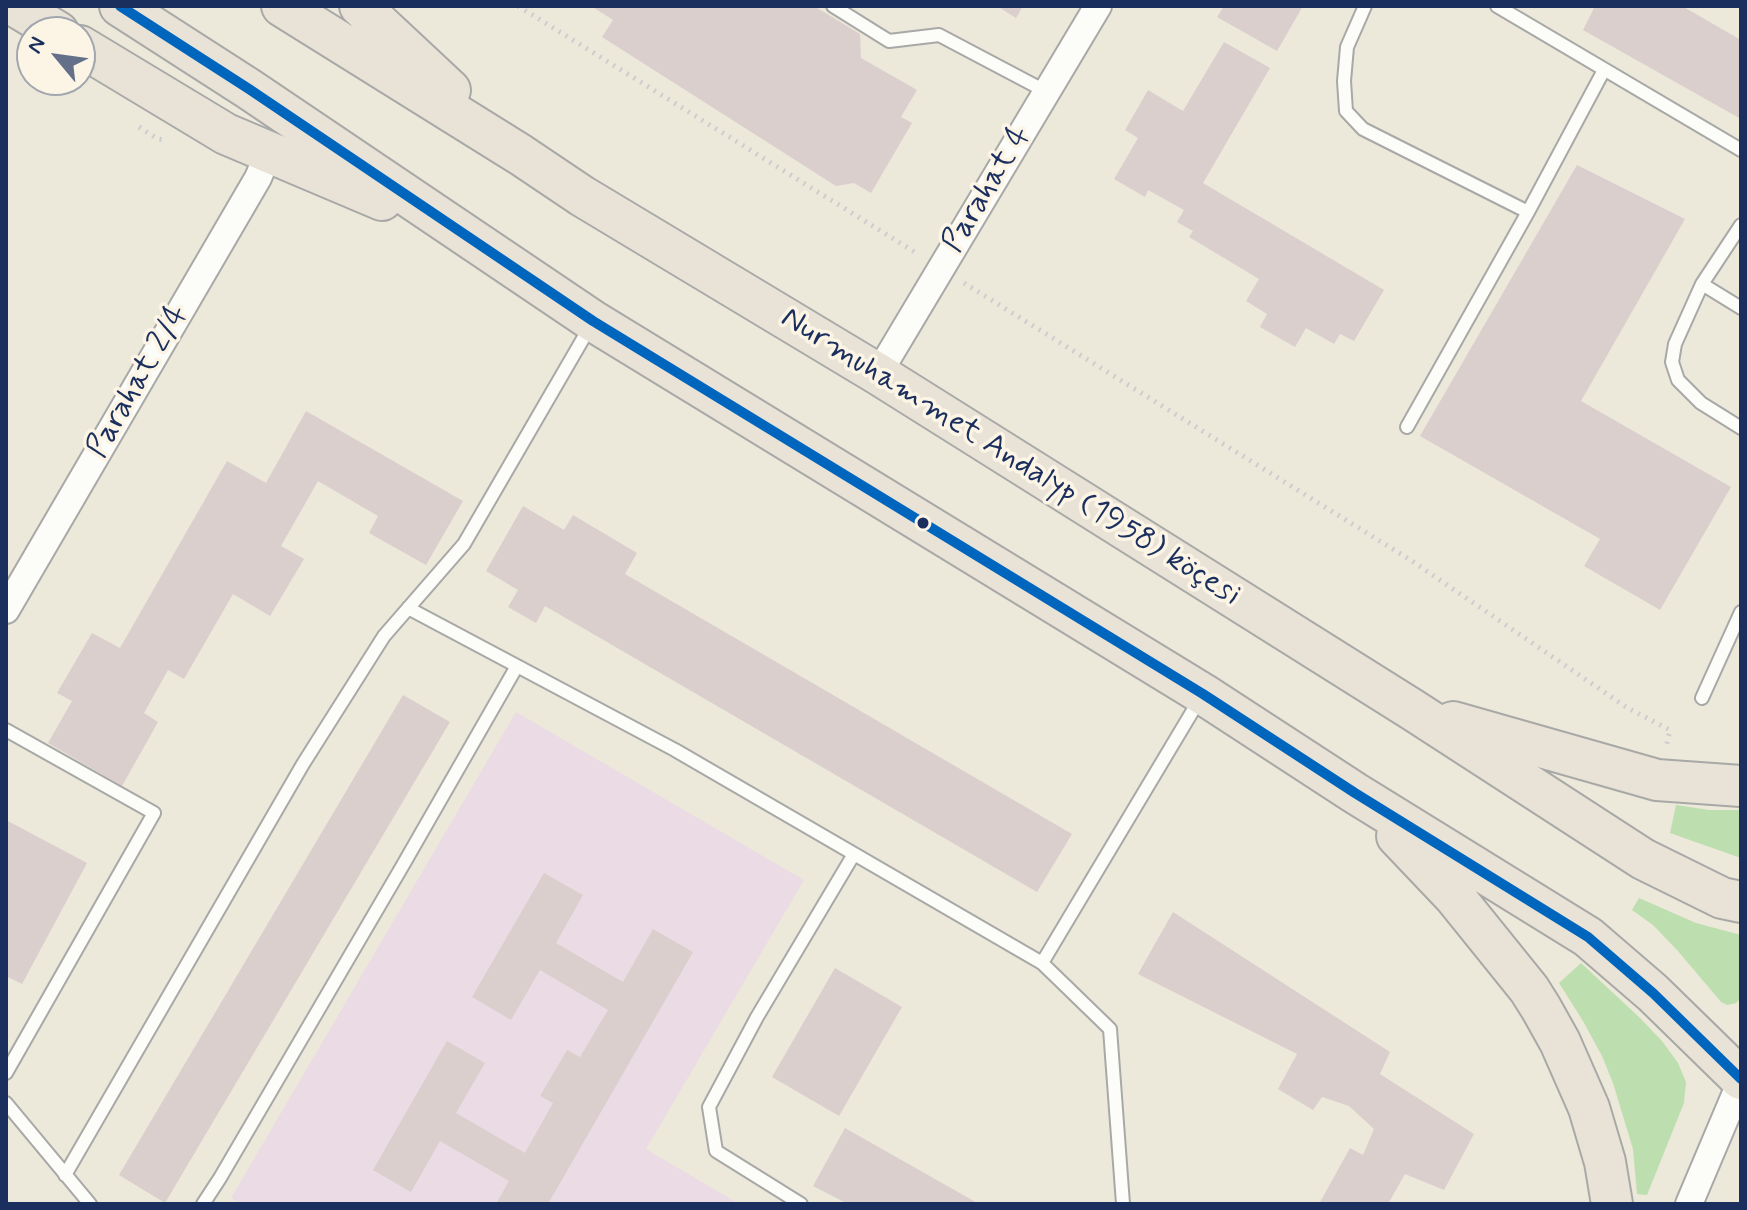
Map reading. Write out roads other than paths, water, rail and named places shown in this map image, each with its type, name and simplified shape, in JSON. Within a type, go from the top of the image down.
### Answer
[{"type":"main road","points":[[120,6],[249,89],[593,321],[1203,694],[1355,793],[1588,937],[1653,993],[1741,1080]]},
{"type":"main road","name":"Nurmuhammet Andalyp (1958) köçesi","points":[[282,6],[582,196],[878,374],[1413,710],[1643,859],[1722,898],[1741,902]]},
{"type":"main road","points":[[360,6],[521,155]]},
{"type":"main road","points":[[96,56],[226,134],[461,233]]},
{"type":"main road","points":[[1413,710],[1657,780],[1741,786]]},
{"type":"main road","points":[[1355,793],[1454,896],[1541,1008],[1560,1042],[1589,1108],[1605,1162],[1612,1204]]},
{"type":"street","name":"Parahat 4","points":[[878,374],[1098,6]]},
{"type":"street","name":"Parahat 2/4","points":[[6,610],[250,192],[269,152]]},
{"type":"street","points":[[1689,1204],[1741,1080]]},
{"type":"lane","points":[[833,6],[889,41],[939,35],[1047,92]]},
{"type":"lane","points":[[1365,6],[1347,47],[1344,81],[1346,111],[1363,129],[1528,212]]},
{"type":"lane","points":[[1497,6],[1741,150]]},
{"type":"lane","points":[[1407,427],[1604,70]]},
{"type":"lane","points":[[1741,225],[1702,284],[1675,344],[1672,362],[1678,380],[1701,403],[1741,428]]},
{"type":"lane","points":[[1702,284],[1741,308]]},
{"type":"lane","points":[[65,1175],[303,764],[384,636],[464,544],[593,321]]},
{"type":"lane","points":[[408,608],[675,750],[1042,963],[1110,1029],[1123,1204]]},
{"type":"lane","points":[[1702,698],[1736,637],[1741,612]]},
{"type":"lane","points":[[203,1204],[517,666]]},
{"type":"lane","points":[[1042,963],[1203,694]]},
{"type":"lane","points":[[6,730],[154,813],[6,1073]]},
{"type":"lane","points":[[801,1204],[716,1151],[709,1107],[757,1017],[854,854]]},
{"type":"lane","points":[[6,1103],[90,1204]]}]
